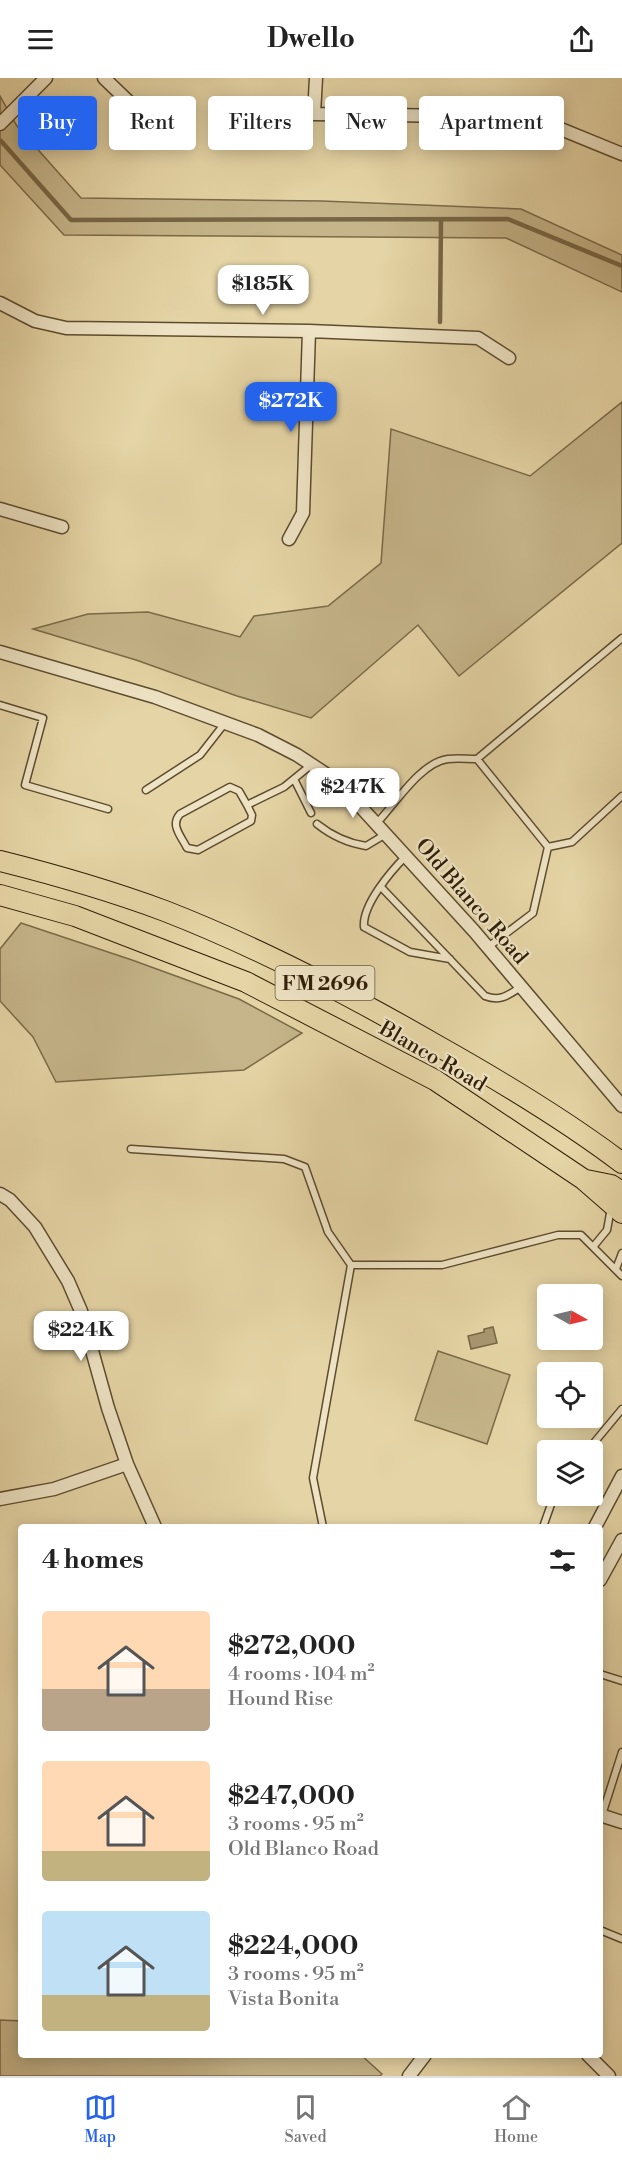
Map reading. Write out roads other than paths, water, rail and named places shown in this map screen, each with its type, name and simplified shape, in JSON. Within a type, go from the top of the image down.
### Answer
[{"type":"main road","name":"Blanco Road","points":[[0,861],[116,894],[166,912],[270,956],[339,991],[474,1066],[545,1109],[622,1164]]},
{"type":"main road","name":"Blanco Road","points":[[0,894],[75,916],[246,982],[435,1080],[583,1179],[611,1185],[618,1203]]},
{"type":"street","points":[[0,124],[46,78]]},
{"type":"street","points":[[104,78],[122,96]]},
{"type":"street","points":[[316,78],[314,114],[522,117],[546,123],[622,154]]},
{"type":"street","points":[[0,303],[36,321],[66,328],[309,332],[478,338],[509,358]]},
{"type":"street","points":[[289,539],[303,513],[309,332]]},
{"type":"street","points":[[0,509],[62,527]]},
{"type":"street","name":"Old Blanco Road","points":[[0,652],[155,697],[258,735],[338,782],[488,947],[622,1106]]},
{"type":"street","points":[[0,1194],[10,1200],[35,1227],[68,1281],[81,1311],[126,1464],[154,1524]]},
{"type":"street","points":[[0,1499],[54,1489],[126,1464]]},
{"type":"street","points":[[597,1524],[622,1476]]},
{"type":"street","points":[[603,1575],[622,1540]]},
{"type":"street","points":[[603,1816],[622,1822]]},
{"type":"street","points":[[409,2076],[423,2058]]},
{"type":"street","points":[[591,2058],[609,2076]]},
{"type":"lane","points":[[377,824],[412,781],[430,764],[447,759],[477,759],[622,638]]},
{"type":"lane","points":[[0,705],[43,718],[25,785],[108,809]]},
{"type":"lane","points":[[146,790],[200,755],[226,723]]},
{"type":"lane","points":[[477,759],[548,847]]},
{"type":"lane","points":[[247,805],[284,787],[312,765]]},
{"type":"lane","points":[[294,779],[311,813]]},
{"type":"lane","points":[[230,787],[238,791],[247,805],[252,816],[251,820],[198,850],[187,848],[175,824],[175,819],[180,814],[230,787]]},
{"type":"lane","points":[[548,847],[572,842],[622,796]]},
{"type":"lane","points":[[317,824],[332,836],[352,844],[366,846],[387,834]]},
{"type":"lane","points":[[488,947],[533,913],[548,847]]},
{"type":"lane","points":[[406,856],[392,870],[365,914],[364,927],[410,952],[450,959]]},
{"type":"lane","points":[[381,887],[485,996],[502,999],[521,986]]},
{"type":"lane","points":[[131,1149],[284,1159],[306,1167],[328,1232],[351,1265],[313,1478],[322,1524]]},
{"type":"lane","points":[[593,1247],[608,1230],[618,1203]]},
{"type":"lane","points":[[351,1265],[442,1265],[558,1235],[581,1235],[622,1275]]},
{"type":"lane","points":[[616,1269],[622,1253]]},
{"type":"lane","points":[[596,1440],[622,1409]]},
{"type":"lane","points":[[544,1524],[550,1506]]},
{"type":"lane","points":[[603,1675],[622,1681]]},
{"type":"lane","points":[[603,1809],[622,1752]]},
{"type":"lane","points":[[603,1931],[622,1939]]},
{"type":"waterway","points":[[1,141],[71,220],[508,219],[622,266]]},
{"type":"waterway","points":[[440,322],[441,220]]}]
